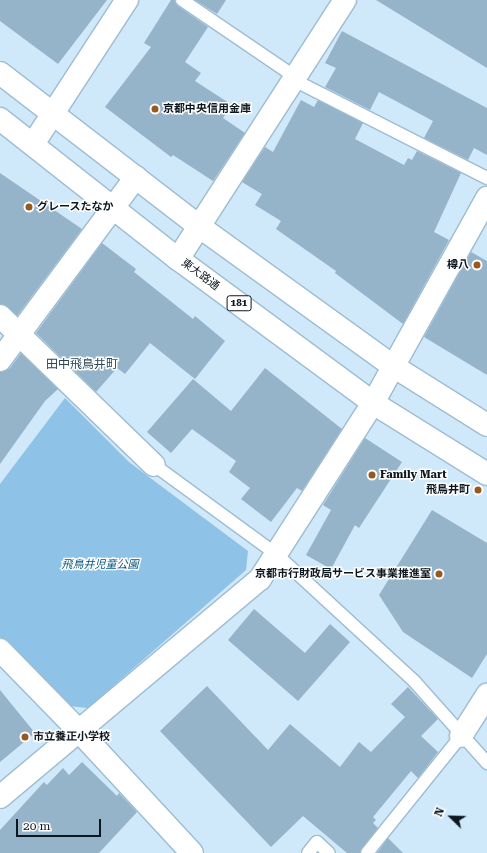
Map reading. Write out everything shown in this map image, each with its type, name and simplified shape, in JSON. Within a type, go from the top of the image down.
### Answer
[{"type":"street","points":[[33,144],[127,0]]},
{"type":"street","points":[[178,258],[200,227],[293,78],[345,0]]},
{"type":"street","points":[[0,73],[200,227],[393,366],[487,425]]},
{"type":"street","name":"東大路通","points":[[0,119],[178,258],[372,403],[487,474]]},
{"type":"street","points":[[0,360],[136,177]]},
{"type":"street","points":[[0,797],[260,579],[372,403],[487,198]]},
{"type":"street","points":[[0,316],[154,465]]},
{"type":"street","points":[[0,650],[79,731],[192,853]]},
{"type":"street","points":[[461,736],[487,695]]},
{"type":"lane","points":[[182,0],[293,78],[487,178]]},
{"type":"lane","points":[[154,465],[276,554],[414,681],[461,736],[487,763]]},
{"type":"lane","points":[[367,853],[461,736]]},
{"type":"lane","points":[[308,853],[317,842],[330,853]]},
{"type":"green space","name":"飛鳥井児童公園","points":[[65,398],[129,462],[248,551],[246,570],[88,708],[68,706],[0,637],[0,484]]},
{"type":"building","points":[[0,0],[107,0],[58,64],[0,21]]},
{"type":"building","points":[[171,0],[175,0],[178,6],[208,27],[185,62],[201,73],[195,81],[232,105],[223,118],[245,133],[213,181],[173,155],[171,157],[105,107],[151,47],[144,43]]},
{"type":"building","points":[[195,0],[226,0],[217,14]]},
{"type":"building","points":[[376,0],[487,0],[487,68]]},
{"type":"building","points":[[342,31],[487,108],[487,155],[474,148],[468,160],[424,138],[433,121],[379,92],[370,110],[325,87],[336,68],[325,63]]},
{"type":"building","points":[[301,100],[314,107],[318,100],[363,123],[355,139],[404,165],[408,158],[412,160],[417,151],[461,173],[434,232],[449,240],[403,324],[335,273],[336,271],[276,229],[281,221],[255,205],[262,194],[242,182],[265,147],[273,152]]},
{"type":"building","points":[[0,173],[82,229],[17,316],[8,307],[0,304]]},
{"type":"building","points":[[102,243],[136,269],[134,272],[193,319],[195,316],[225,341],[195,379],[150,343],[125,374],[117,368],[96,392],[36,333]]},
{"type":"building","points":[[471,252],[487,261],[487,375],[424,337]]},
{"type":"building","points":[[21,353],[58,389],[45,401],[0,464],[0,372],[10,368]]},
{"type":"building","points":[[265,368],[342,429],[302,491],[297,488],[271,522],[241,499],[250,488],[229,472],[236,461],[192,429],[171,453],[147,432],[193,379],[231,411]]},
{"type":"building","points":[[365,438],[402,462],[359,528],[355,525],[331,569],[306,555],[331,510],[323,505]]},
{"type":"building","name":"京都市行財政局サービス事業推進室","points":[[432,510],[487,543],[487,654],[472,678],[403,632],[379,595]]},
{"type":"building","points":[[254,609],[305,653],[330,624],[350,642],[298,701],[228,640]]},
{"type":"building","points":[[207,686],[268,750],[290,724],[340,767],[359,742],[371,752],[405,717],[391,704],[408,687],[438,719],[421,736],[438,752],[418,778],[411,771],[373,817],[376,820],[373,823],[378,828],[360,853],[347,853],[303,816],[271,847],[160,731]]},
{"type":"building","points":[[0,690],[35,733],[0,762]]},
{"type":"building","points":[[82,762],[117,796],[119,793],[137,812],[99,853],[0,853],[0,830],[44,782],[47,785],[63,768],[69,775]]},
{"type":"building","points":[[388,838],[403,853],[377,853]]},
{"type":"place","name":"京都中央信用金庫","points":[[155,109]]},
{"type":"place","name":"グレースたなか","points":[[29,207]]},
{"type":"place","name":"樽八","points":[[477,265]]},
{"type":"place","name":"Family Mart","points":[[372,475]]},
{"type":"place","name":"飛鳥井町","points":[[478,490]]},
{"type":"place","name":"京都市行財政局サービス事業推進室","points":[[439,574]]},
{"type":"place","name":"市立養正小学校","points":[[25,737]]},
{"type":"district","name":"田中飛鳥井町","points":[[82,365]]}]
